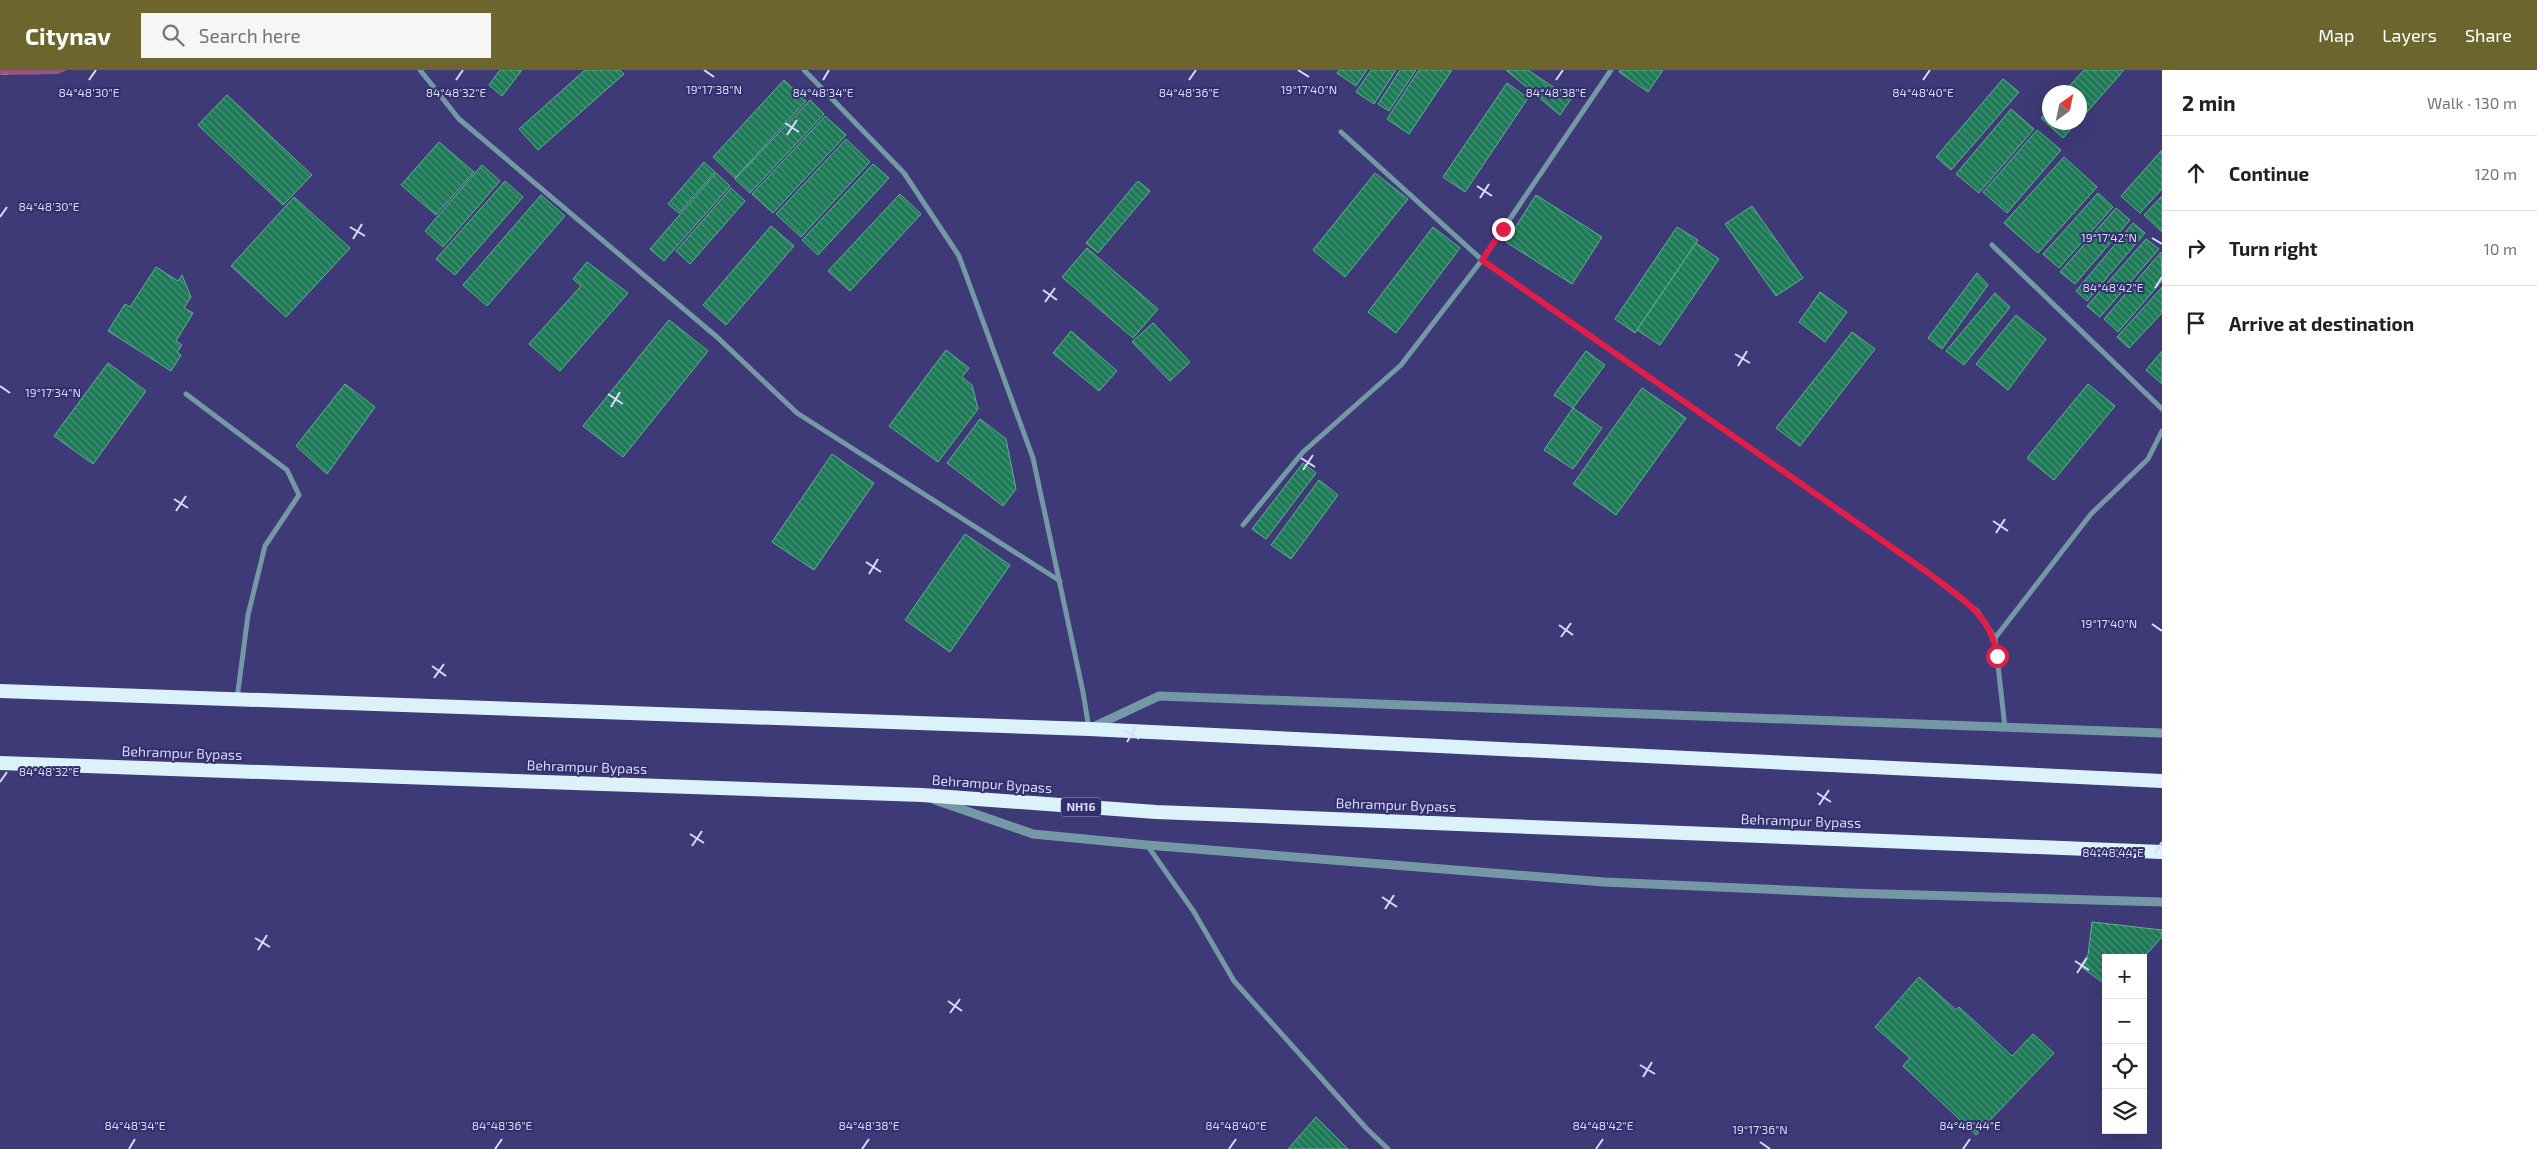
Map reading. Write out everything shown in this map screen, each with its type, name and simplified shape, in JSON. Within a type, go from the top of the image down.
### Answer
[{"type":"highway","points":[[0,691],[1089,729],[2162,781]]},
{"type":"highway","name":"Behrampur Bypass","points":[[0,763],[922,795],[1156,812],[2162,852]]},
{"type":"street","points":[[420,70],[459,119],[717,336],[797,412],[1060,581]]},
{"type":"street","points":[[804,70],[904,173],[960,256],[1033,458],[1060,581],[1089,729],[1159,696],[2162,734]]},
{"type":"street","points":[[1243,525],[1304,452],[1400,365],[1482,260],[1610,70]]},
{"type":"street","points":[[1340,132],[1482,260],[1927,572],[1977,611],[1995,638],[2005,728]]},
{"type":"street","points":[[1992,245],[2162,409]]},
{"type":"street","points":[[186,394],[287,470],[299,495],[265,546],[248,615],[237,699]]},
{"type":"street","points":[[1995,638],[2091,514],[2148,459],[2162,431]]},
{"type":"street","points":[[922,795],[1033,834],[1147,845],[1604,882],[1850,893],[2162,902]]},
{"type":"street","points":[[1147,845],[1194,912],[1234,981],[1366,1128],[1388,1149]]},
{"type":"water","points":[[0,70],[67,70],[58,74],[0,75]]},
{"type":"building","points":[[500,70],[522,70],[502,96],[489,85]]},
{"type":"building","points":[[585,70],[620,70],[624,74],[538,150],[519,129]]},
{"type":"building","points":[[1339,70],[1367,70],[1356,86],[1337,73]]},
{"type":"building","points":[[1371,70],[1396,70],[1374,104],[1356,92]]},
{"type":"building","points":[[1400,70],[1416,70],[1389,111],[1378,104]]},
{"type":"building","points":[[1419,70],[1452,70],[1409,134],[1387,119]]},
{"type":"building","points":[[1506,70],[1528,70],[1571,99],[1560,115]]},
{"type":"building","points":[[1620,70],[1663,70],[1648,92],[1619,72]]},
{"type":"building","points":[[2084,70],[2124,70],[2087,112],[2087,85],[2070,85]]},
{"type":"building","points":[[2003,79],[2019,92],[1951,170],[1936,157]]},
{"type":"building","points":[[784,80],[806,101],[735,178],[713,157]]},
{"type":"building","points":[[1507,83],[1528,98],[1465,192],[1443,177]]},
{"type":"building","points":[[227,95],[312,175],[283,205],[198,125]]},
{"type":"building","points":[[810,100],[824,114],[750,193],[735,179]]},
{"type":"building","points":[[2011,109],[2034,129],[1979,193],[1956,174]]},
{"type":"building","points":[[825,116],[846,135],[773,213],[752,194]]},
{"type":"building","points":[[2037,130],[2061,150],[2007,213],[1983,192]]},
{"type":"building","points":[[2054,130],[2070,130],[2063,138]]},
{"type":"building","points":[[846,139],[870,162],[801,237],[776,214]]},
{"type":"building","points":[[439,142],[474,172],[436,215],[401,185]]},
{"type":"building","points":[[2162,150],[2162,189],[2140,213],[2121,196]]},
{"type":"building","points":[[2064,157],[2097,187],[2038,253],[2004,223]]},
{"type":"building","points":[[704,162],[715,172],[679,213],[668,204]]},
{"type":"building","points":[[873,164],[889,178],[818,255],[802,240]]},
{"type":"building","points":[[482,165],[500,181],[443,247],[425,231]]},
{"type":"building","points":[[716,173],[730,186],[664,261],[650,249]]},
{"type":"building","points":[[1375,173],[1408,199],[1345,277],[1313,250]]},
{"type":"building","points":[[505,181],[523,197],[455,275],[436,259]]},
{"type":"building","points":[[1138,181],[1150,191],[1098,253],[1086,243]]},
{"type":"building","points":[[731,188],[745,201],[690,264],[676,251]]},
{"type":"building","points":[[2098,193],[2113,207],[2059,268],[2043,254]]},
{"type":"building","points":[[900,194],[921,214],[850,291],[828,271]]},
{"type":"building","points":[[541,195],[565,216],[487,306],[463,285]]},
{"type":"building","points":[[1536,195],[1602,237],[1572,284],[1506,242]]},
{"type":"building","points":[[2162,196],[2162,232],[2144,215]]},
{"type":"building","points":[[294,197],[350,248],[286,317],[231,266]]},
{"type":"building","points":[[1752,206],[1803,278],[1776,296],[1725,224]]},
{"type":"building","points":[[2116,208],[2130,220],[2075,284],[2060,272]]},
{"type":"building","points":[[2133,223],[2145,233],[2087,301],[2076,291]]},
{"type":"building","points":[[771,226],[794,246],[726,325],[703,305]]},
{"type":"building","points":[[1433,227],[1460,248],[1396,333],[1368,312]]},
{"type":"building","points":[[1677,227],[1698,240],[1635,333],[1615,319]]},
{"type":"building","points":[[2146,239],[2159,249],[2100,317],[2087,306]]},
{"type":"building","points":[[1696,243],[1719,259],[1660,345],[1637,330]]},
{"type":"building","points":[[1087,248],[1158,309],[1133,338],[1062,277]]},
{"type":"building","points":[[2161,252],[2162,281],[2118,332],[2104,319]]},
{"type":"building","points":[[587,262],[628,293],[560,371],[529,344],[581,286],[573,279]]},
{"type":"building","points":[[156,267],[178,281],[182,275],[191,297],[184,308],[193,313],[176,341],[182,345],[177,352],[181,355],[171,371],[108,331],[125,304],[130,307]]},
{"type":"building","points":[[1977,273],[1988,285],[1942,349],[1928,338]]},
{"type":"building","points":[[2162,287],[2162,313],[2129,348],[2117,337]]},
{"type":"building","points":[[1820,292],[1847,312],[1825,342],[1799,322]]},
{"type":"building","points":[[1995,293],[2010,307],[1964,365],[1946,351]]},
{"type":"building","points":[[2016,315],[2046,339],[2008,390],[1976,364]]},
{"type":"building","points":[[669,320],[708,351],[623,457],[583,426]]},
{"type":"building","points":[[1153,323],[1190,362],[1170,381],[1132,342]]},
{"type":"building","points":[[1071,331],[1117,371],[1099,391],[1053,353]]},
{"type":"building","points":[[1852,332],[1875,349],[1800,446],[1776,428]]},
{"type":"building","points":[[946,350],[969,368],[962,377],[972,385],[978,409],[938,462],[889,426]]},
{"type":"building","points":[[1586,351],[1605,365],[1573,408],[1554,395]]},
{"type":"building","points":[[2162,351],[2162,384],[2146,370]]},
{"type":"building","points":[[108,363],[146,391],[93,464],[54,436]]},
{"type":"building","points":[[345,384],[375,407],[327,474],[296,446]]},
{"type":"building","points":[[2088,384],[2115,406],[2054,480],[2027,458]]},
{"type":"building","points":[[1642,388],[1686,418],[1616,515],[1573,484]]},
{"type":"building","points":[[1573,408],[1602,428],[1573,469],[1544,450]]},
{"type":"building","points":[[980,419],[1006,439],[1016,489],[1003,506],[947,463]]},
{"type":"building","points":[[832,454],[874,483],[814,570],[772,542]]},
{"type":"building","points":[[1303,463],[1316,473],[1266,539],[1252,529]]},
{"type":"building","points":[[1319,480],[1338,495],[1291,559],[1271,545]]},
{"type":"building","points":[[965,534],[1010,565],[950,652],[905,620]]},
{"type":"building","points":[[2092,922],[2162,930],[2162,937],[2147,954],[2102,954],[2102,982],[2080,966],[2088,955]]},
{"type":"building","points":[[1919,977],[1956,1010],[1959,1007],[2012,1056],[2033,1034],[2054,1053],[1976,1135],[1903,1066],[1910,1058],[1875,1027]]},
{"type":"building","points":[[1316,1117],[1348,1149],[1288,1149]]},
{"type":"route","points":[[1503,229],[1482,260],[1927,572],[1977,611],[1995,638],[1997,656]]}]
